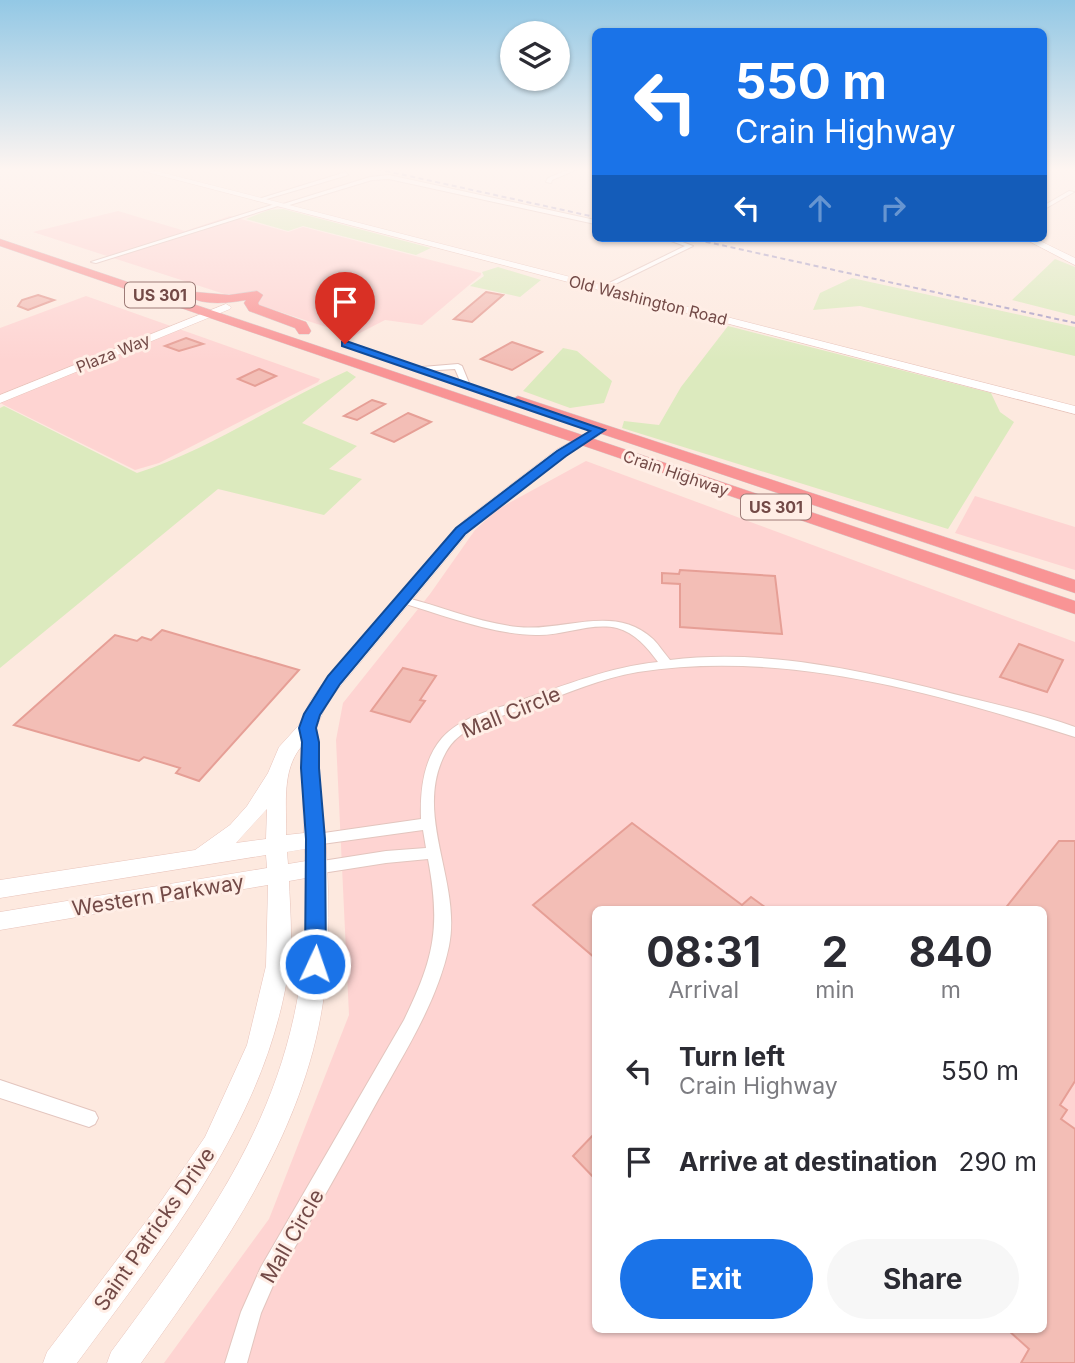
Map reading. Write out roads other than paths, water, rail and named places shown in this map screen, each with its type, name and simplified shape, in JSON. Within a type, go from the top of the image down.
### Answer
[{"type":"highway","name":"US 301","points":[[8,233],[226,307],[471,385]]},
{"type":"highway","name":"Crain Highway","points":[[0,242],[1075,608]]},
{"type":"highway","points":[[195,296],[229,299],[257,295],[251,303],[254,308],[301,325],[304,331]]},
{"type":"highway","name":"Crain Highway","points":[[502,396],[1075,587]]},
{"type":"main road","name":"Old Washington Road","points":[[387,233],[1075,410]]},
{"type":"main road","points":[[1035,242],[1075,262]]},
{"type":"main road","name":"Plaza Way","points":[[0,399],[226,307]]},
{"type":"main road","name":"Saint Patricks Drive","points":[[58,1363],[167,1217],[214,1146],[259,1046],[278,966],[278,772],[286,752],[307,728],[320,700],[334,680],[468,524],[561,453],[599,430]]},
{"type":"main road","points":[[122,1363],[231,1207],[277,1118],[298,1057],[313,985],[317,944],[311,742],[307,728]]},
{"type":"main road","points":[[185,859],[209,850],[233,834],[262,803],[278,772]]},
{"type":"main road","name":"Western Parkway","points":[[0,890],[315,839]]},
{"type":"main road","name":"Western Parkway","points":[[0,921],[316,868]]},
{"type":"street","points":[[94,262],[189,233]]},
{"type":"street","points":[[603,288],[690,246],[678,242]]},
{"type":"street","points":[[403,600],[520,631],[551,631],[594,622],[617,625],[645,637],[667,665]]},
{"type":"street","name":"Mall Circle","points":[[236,1363],[251,1312],[268,1274],[397,1049],[437,957],[444,928],[444,902],[426,799],[430,775],[445,743],[462,730],[481,720],[594,679],[632,669],[745,661],[826,670],[900,683],[1075,732]]},
{"type":"street","points":[[315,839],[430,823]]},
{"type":"street","points":[[316,868],[386,857],[435,853]]},
{"type":"street","points":[[0,1088],[89,1118]]},
{"type":"railway","points":[[707,242],[1075,323]]}]
